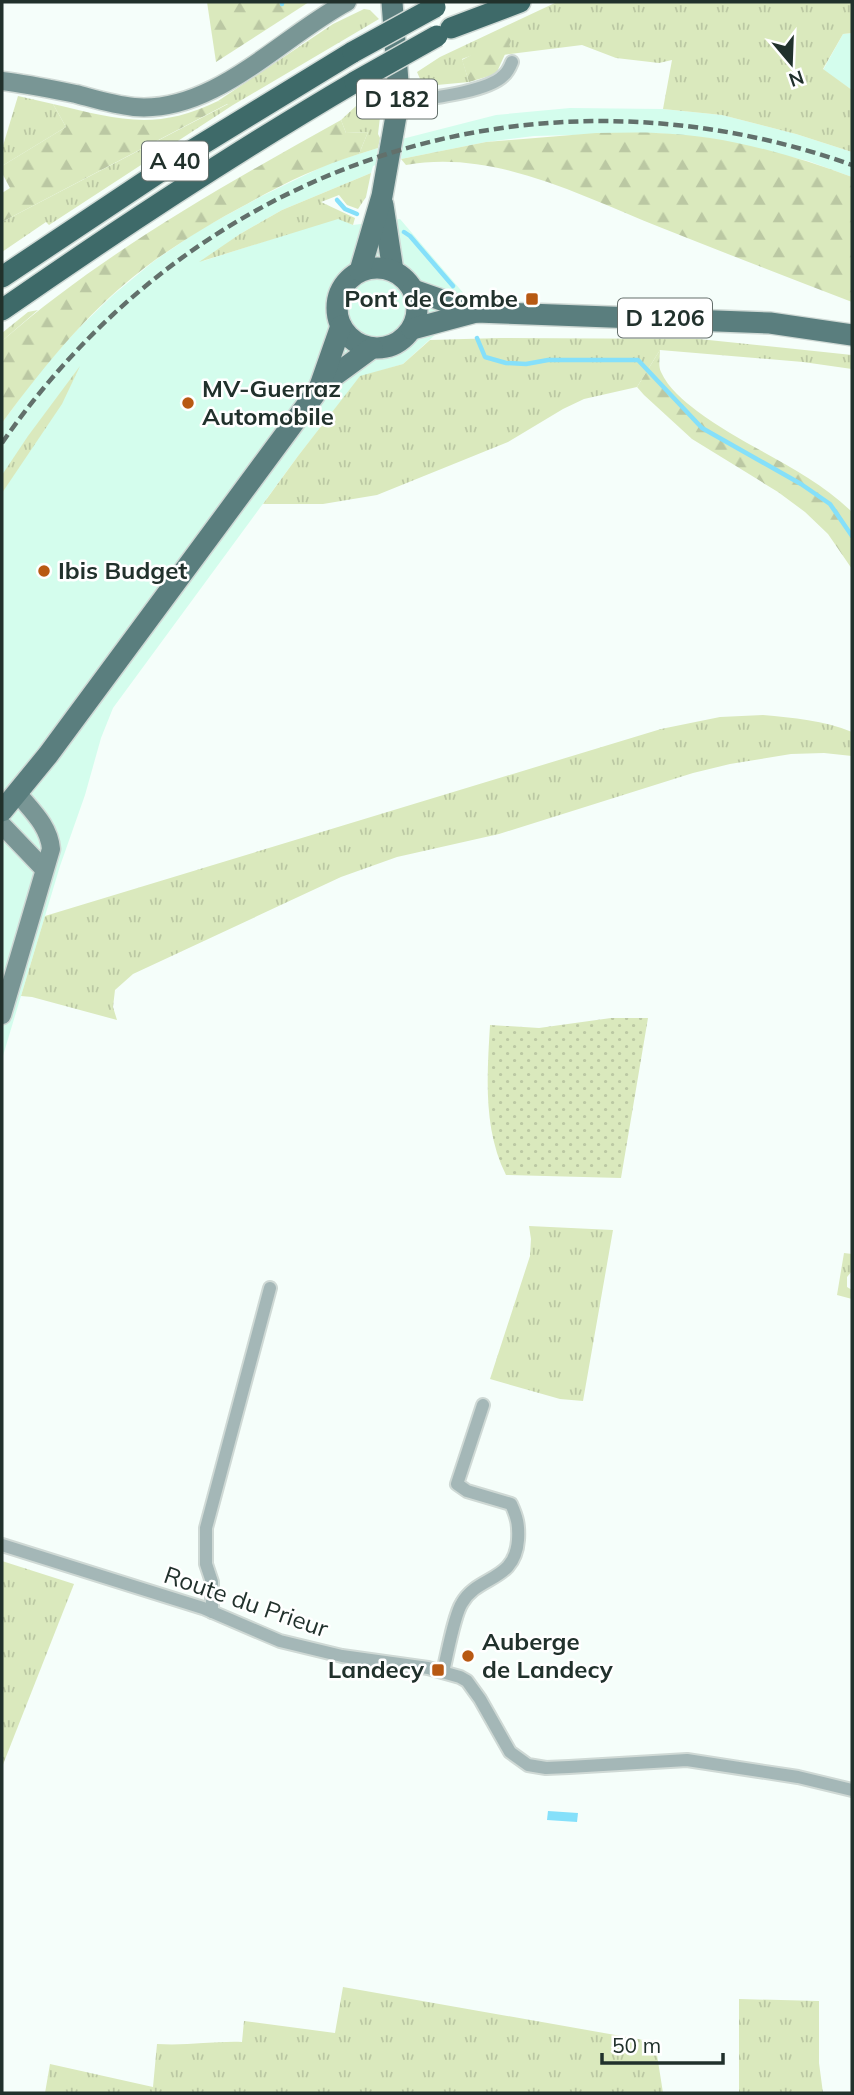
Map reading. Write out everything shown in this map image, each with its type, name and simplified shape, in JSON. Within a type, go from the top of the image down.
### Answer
[{"type":"highway","name":"A 40","points":[[2,310],[148,210],[259,139],[355,82],[500,2]]},
{"type":"highway","points":[[444,32],[520,2]]},
{"type":"highway","name":"A 40","points":[[2,277],[191,151],[353,52],[440,4]]},
{"type":"main road","name":"D 182","points":[[360,271],[382,196],[397,103],[392,2]]},
{"type":"main road","name":"D 182","points":[[382,196],[393,271]]},
{"type":"main road","points":[[376,268],[393,271],[406,280],[413,290],[417,312],[411,329],[406,336],[390,346],[372,348],[351,339],[341,326],[337,311],[339,295],[347,281],[360,271],[376,268]]},
{"type":"main road","name":"D 1206","points":[[413,290],[476,312]]},
{"type":"main road","name":"D 1206","points":[[411,329],[476,312],[770,323],[852,335]]},
{"type":"main road","points":[[2,811],[18,794],[320,386],[341,326]]},
{"type":"main road","points":[[320,386],[372,348]]},
{"type":"street","points":[[2,81],[126,106],[172,105],[208,93],[347,2]]},
{"type":"street","points":[[397,103],[468,91],[489,84],[504,76],[512,62]]},
{"type":"street","points":[[2,1015],[51,849],[43,824],[18,794]]},
{"type":"street","points":[[2,825],[44,869]]},
{"type":"street","points":[[212,1612],[212,1582],[206,1564],[206,1528],[270,1288]]},
{"type":"street","points":[[443,1672],[461,1603],[470,1593],[511,1565],[517,1548],[519,1520],[511,1504],[467,1491],[457,1484],[484,1405]]},
{"type":"street","name":"Route du Prieur","points":[[2,1545],[212,1612],[280,1641],[322,1652],[407,1663],[467,1681],[481,1699],[510,1752],[528,1765],[569,1768],[687,1760],[798,1777],[852,1790]]},
{"type":"shaded area","points":[[852,33],[852,90],[823,70],[843,34]]},
{"type":"shaded area","points":[[570,108],[663,109],[722,115],[852,152],[852,177],[808,161],[714,139],[657,133],[534,136],[486,142],[401,159],[402,139],[496,115]]},
{"type":"shaded area","points":[[378,148],[376,165],[371,173],[282,210],[240,234],[203,261],[338,218],[353,225],[400,219],[471,302],[403,364],[360,377],[298,456],[113,708],[60,866],[2,1059],[2,423],[40,371],[77,330],[154,261],[201,229],[262,196],[330,163]]},
{"type":"green space","points":[[207,2],[309,2],[216,62]]},
{"type":"green space","points":[[557,2],[852,2],[852,33],[843,34],[823,69],[852,90],[852,152],[722,115],[663,109],[672,60],[659,63],[616,58],[582,45],[503,55],[511,41],[462,59],[469,82],[437,85],[421,81],[417,72],[440,57]]},
{"type":"green space","points":[[364,9],[370,10],[379,19],[233,105],[49,225],[46,222],[2,252],[2,222],[228,104],[218,101],[333,24]]},
{"type":"green space","points":[[508,35],[511,41],[496,74],[469,82],[462,60]]},
{"type":"green space","points":[[383,92],[378,148],[359,154],[368,132],[346,133],[341,120],[356,106]]},
{"type":"green space","points":[[18,96],[53,104],[66,127],[2,166],[2,149]]},
{"type":"green space","points":[[218,101],[229,103],[2,222],[2,193],[10,188],[2,173],[2,166],[66,127],[53,104],[117,118],[155,120],[195,111]]},
{"type":"green space","points":[[341,120],[346,133],[368,132],[359,154],[274,189],[155,260],[91,315],[36,378],[2,423],[2,341],[81,278],[123,250],[209,195]]},
{"type":"green space","points":[[596,133],[706,137],[780,153],[852,177],[852,302],[537,178],[472,164],[439,162],[406,165],[401,159],[486,142]]},
{"type":"green space","points":[[371,173],[366,197],[358,209],[347,205],[339,195],[321,202],[355,218],[353,225],[338,219],[199,262],[282,210]]},
{"type":"green space","points":[[38,310],[2,341],[2,333],[28,312]]},
{"type":"green space","points":[[699,339],[852,355],[852,369],[803,362],[660,350],[637,387],[584,399],[508,442],[377,495],[323,504],[263,504],[360,376],[403,364],[430,340]]},
{"type":"green space","points":[[660,350],[659,364],[664,378],[687,403],[716,424],[816,483],[852,512],[852,569],[828,534],[805,512],[778,492],[692,439],[644,395],[637,387]]},
{"type":"green space","points":[[80,366],[62,404],[2,493],[2,475]]},
{"type":"green space","points":[[763,715],[819,722],[852,732],[852,756],[791,754],[730,764],[693,773],[499,834],[397,857],[341,877],[133,974],[115,990],[113,1007],[117,1020],[21,996],[45,916],[661,729],[720,717]]},
{"type":"green space","points":[[611,1018],[648,1018],[621,1178],[506,1175],[493,1139],[490,1121],[490,1025],[539,1028]]},
{"type":"green space","points":[[529,1226],[613,1230],[583,1401],[560,1399],[490,1379],[530,1256]]},
{"type":"green space","points":[[844,1253],[852,1254],[852,1271],[847,1277],[847,1287],[852,1290],[852,1299],[837,1295]]},
{"type":"green space","points":[[2,1561],[74,1584],[2,1767]]},
{"type":"green space","points":[[343,1987],[655,2042],[663,2093],[45,2093],[50,2064],[153,2087],[157,2044],[242,2042],[244,2021],[335,2033]]},
{"type":"green space","points":[[739,1999],[819,2001],[819,2063],[823,2093],[739,2093]]},
{"type":"water","points":[[548,1811],[578,1813],[577,1822],[547,1820]]},
{"type":"waterway","points":[[337,200],[345,209],[357,214]]},
{"type":"waterway","points":[[404,232],[453,286]]},
{"type":"waterway","points":[[477,338],[485,357],[506,363],[638,360],[702,428],[801,484],[830,504],[852,536]]},
{"type":"railway","points":[[2,443],[81,346],[171,266],[271,202],[379,157],[493,129],[611,121],[731,133],[852,165]]},
{"type":"place","name":"Pont de Combe","points":[[532,299]]},
{"type":"place","name":"MV-Guerraz Automobile","points":[[188,403]]},
{"type":"place","name":"Ibis Budget","points":[[44,571]]},
{"type":"place","name":"Auberge de Landecy","points":[[468,1656]]},
{"type":"place","name":"Landecy","points":[[438,1670]]}]
